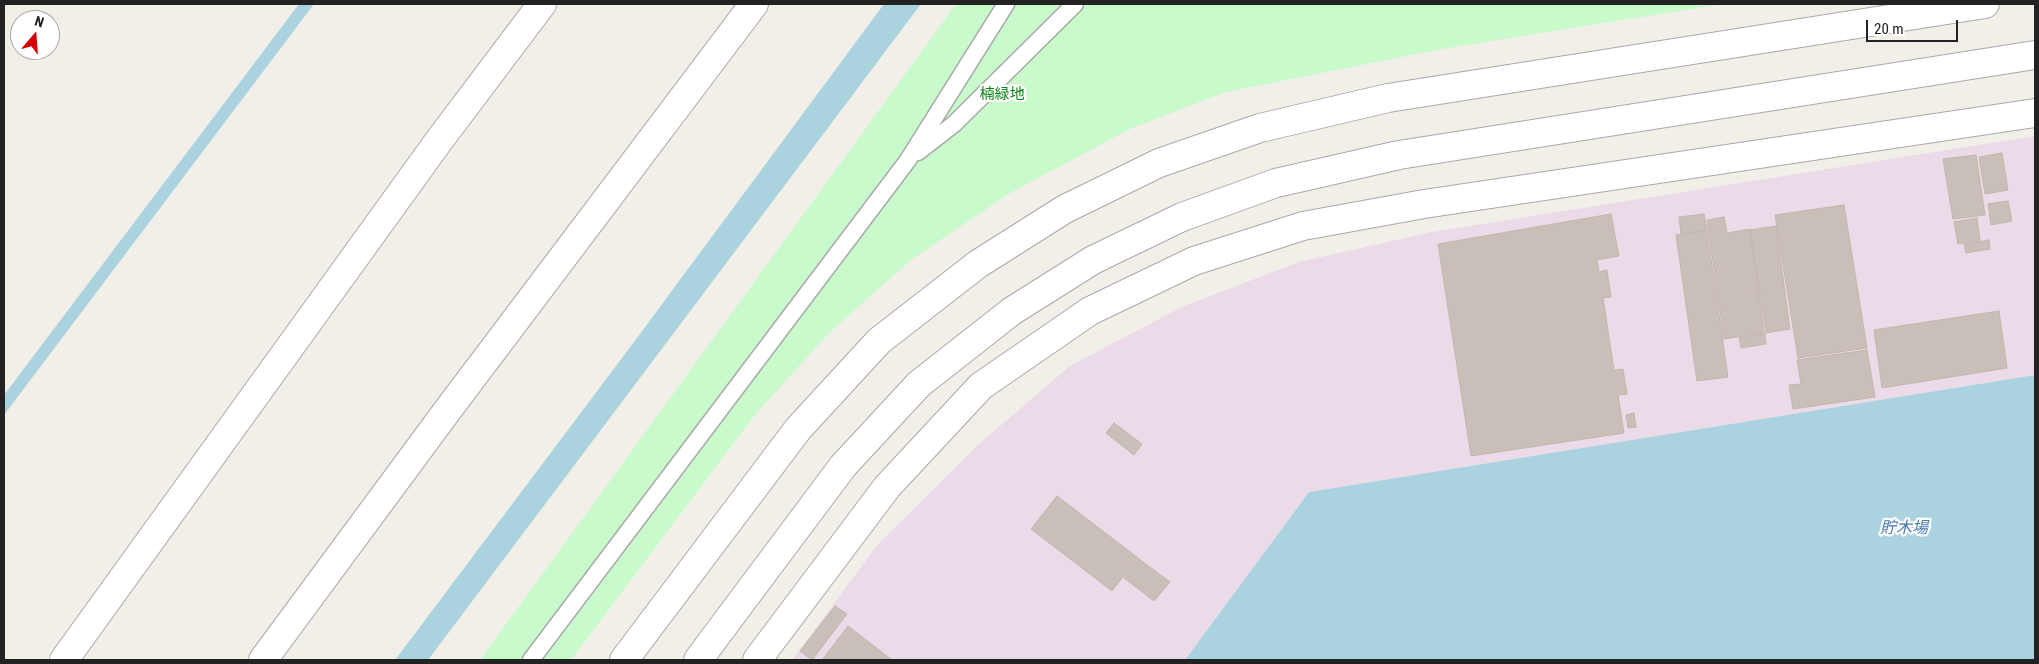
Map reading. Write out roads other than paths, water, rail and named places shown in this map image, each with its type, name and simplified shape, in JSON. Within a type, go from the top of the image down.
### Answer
[{"type":"street","points":[[64,660],[438,142],[542,4]]},
{"type":"street","points":[[263,660],[447,411],[754,4]]},
{"type":"street","points":[[624,660],[798,429],[879,341],[978,264],[1065,209],[1159,163],[1260,128],[1388,98],[1985,4]]},
{"type":"street","points":[[698,660],[844,466],[919,384],[1012,311],[1094,260],[1182,217],[1276,183],[1399,155],[2035,55]]},
{"type":"street","points":[[758,660],[887,487],[981,386],[1090,311],[1194,261],[1303,226],[1424,204],[2035,113]]},
{"type":"lane","points":[[531,660],[908,160],[1006,4]]},
{"type":"lane","points":[[908,160],[954,124],[1075,4]]},
{"type":"water","points":[[299,4],[314,4],[4,415],[4,395]]},
{"type":"water","points":[[884,4],[921,4],[428,660],[395,660],[634,342]]},
{"type":"water","name":"貯木場","points":[[2035,375],[2035,660],[1185,660],[1309,492]]},
{"type":"park label","name":"楠緑地","points":[[1002,95]]}]
